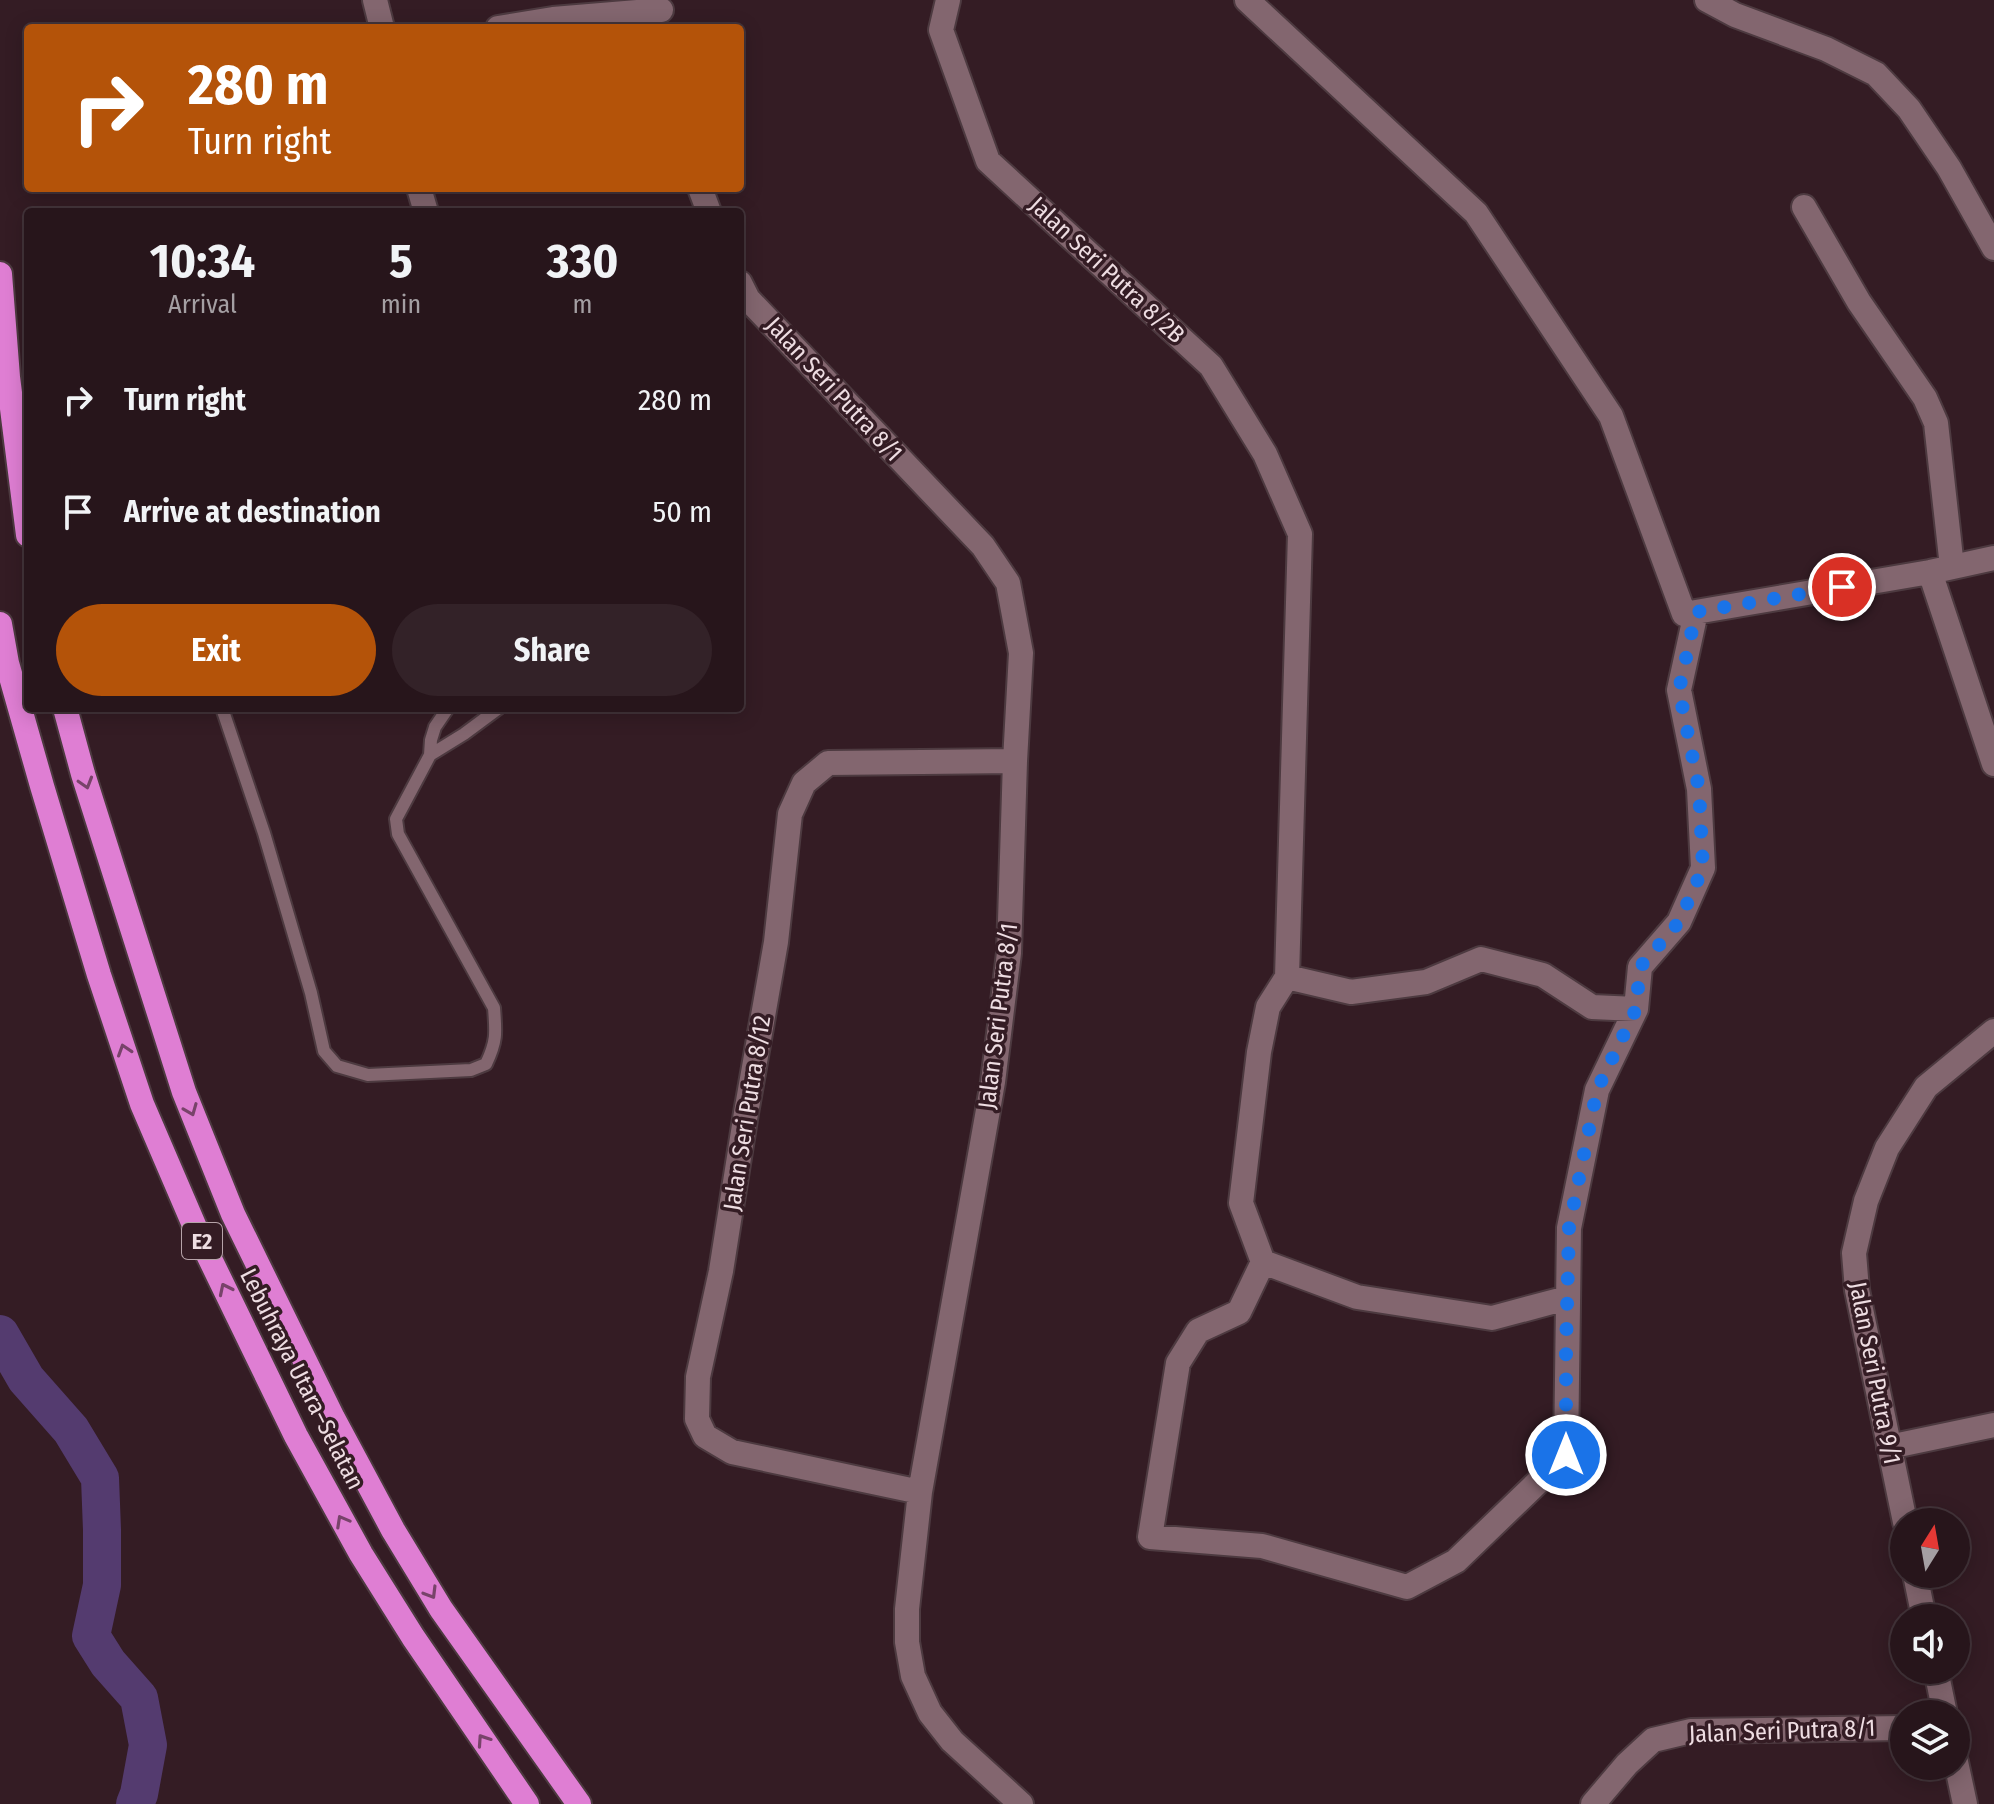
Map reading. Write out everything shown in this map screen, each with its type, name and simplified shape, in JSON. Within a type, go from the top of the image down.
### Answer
[{"type":"highway","points":[[0,274],[8,377],[24,503]]},
{"type":"highway","name":"Lebuhraya Utara–Selatan","points":[[0,624],[7,663],[26,731],[99,975],[142,1104],[197,1232],[296,1436],[361,1554],[413,1637],[527,1804]]},
{"type":"highway","name":"Lebuhraya Utara–Selatan","points":[[66,712],[179,1077],[233,1214],[333,1418],[393,1530],[441,1609],[579,1804]]},
{"type":"street","points":[[375,0],[381,24]]},
{"type":"street","name":"Jalan Seri Putra 8/2B","points":[[948,0],[941,30],[988,161],[1211,366],[1265,454],[1300,534],[1287,977]]},
{"type":"street","points":[[1247,0],[1476,213],[1611,416],[1684,614],[1994,558]]},
{"type":"street","points":[[1707,0],[1735,15],[1826,49],[1876,74],[1909,109],[1949,168],[1994,248]]},
{"type":"street","points":[[522,24],[553,19],[662,13]]},
{"type":"street","points":[[1804,207],[1859,302],[1925,398],[1936,423],[1941,569],[1994,764]]},
{"type":"street","name":"Jalan Seri Putra 8/1","points":[[744,291],[748,299],[983,546],[1008,583],[1021,653],[1009,953],[993,1082],[920,1492],[907,1609],[907,1642],[913,1676],[930,1713],[952,1741],[1021,1804]]},
{"type":"street","points":[[1636,1009],[1592,1007],[1543,975],[1481,959],[1426,982],[1351,992],[1287,977],[1268,1007],[1259,1052],[1241,1203],[1263,1262],[1239,1312],[1198,1331],[1178,1363],[1150,1537],[1262,1546],[1407,1587],[1456,1561],[1566,1455],[1569,1228],[1597,1090],[1636,1009],[1640,967],[1679,922],[1703,868],[1699,789],[1679,690],[1696,612]]},
{"type":"street","name":"Jalan Seri Putra 8/12","points":[[920,1492],[732,1452],[705,1436],[697,1419],[698,1377],[721,1271],[776,942],[790,814],[804,783],[828,763],[1015,761]]},
{"type":"street","name":"Jalan Seri Putra 9/1","points":[[1902,1508],[1857,1290],[1854,1253],[1866,1201],[1887,1148],[1926,1087],[1994,1031]]},
{"type":"street","points":[[1263,1262],[1357,1297],[1492,1318],[1567,1298]]},
{"type":"street","points":[[1889,1447],[1994,1425]]},
{"type":"street","name":"Jalan Seri Putra 8/1","points":[[1593,1804],[1627,1764],[1653,1740],[1691,1731],[1890,1728]]},
{"type":"street","points":[[1960,1780],[1965,1804]]},
{"type":"lane","points":[[223,712],[264,833],[311,993],[324,1051],[337,1066],[368,1075],[471,1070],[486,1064],[495,1046],[494,1008],[398,834],[396,819],[430,755],[435,727],[445,712]]},
{"type":"lane","points":[[430,755],[494,712]]},
{"type":"waterway","points":[[0,1334],[26,1379],[71,1430],[100,1478],[102,1585],[91,1636],[108,1663],[139,1698],[148,1745],[135,1804]]},
{"type":"route","points":[[1566,1455],[1569,1228],[1597,1090],[1636,1009],[1640,967],[1679,922],[1703,868],[1699,789],[1679,690],[1696,612],[1842,587]]}]
